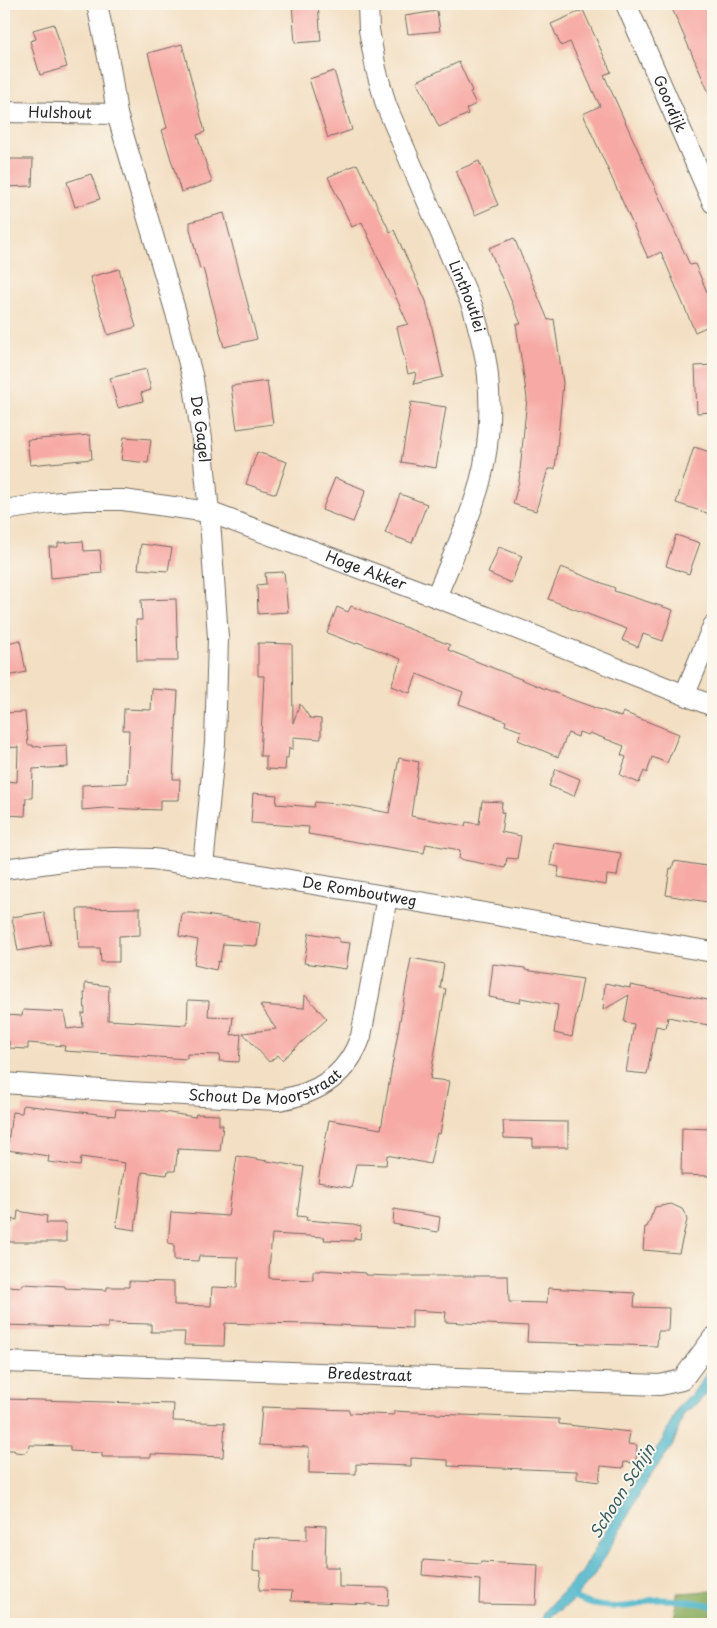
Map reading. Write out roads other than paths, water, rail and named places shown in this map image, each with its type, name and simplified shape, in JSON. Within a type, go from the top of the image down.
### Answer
[{"type":"street","name":"De Gagel","points":[[96,4],[110,67],[117,114],[194,379],[202,438],[218,638],[215,742],[204,866]]},
{"type":"street","name":"Linthoutlei","points":[[368,4],[369,30],[376,69],[386,105],[473,308],[488,374],[489,414],[486,452],[479,485],[436,597]]},
{"type":"street","name":"Goordijk","points":[[626,4],[713,203]]},
{"type":"street","name":"Hulshout","points":[[4,112],[117,114]]},
{"type":"street","name":"Hoge Akker","points":[[4,510],[85,500],[123,500],[209,512],[436,597],[713,706]]},
{"type":"street","points":[[685,694],[713,626]]},
{"type":"street","name":"De Romboutweg","points":[[4,869],[79,859],[153,859],[387,896],[713,952]]},
{"type":"street","name":"Schout De Moorstraat","points":[[4,1083],[278,1100],[291,1098],[318,1089],[333,1079],[347,1065],[360,1042],[387,896]]},
{"type":"street","name":"Bredestraat","points":[[4,1362],[660,1386],[682,1380],[713,1338]]},
{"type":"water","points":[[713,1356],[713,1386],[697,1404],[684,1413],[673,1445],[644,1485],[593,1577],[570,1604],[552,1615],[550,1624],[539,1624],[546,1610],[582,1572],[627,1492],[663,1439],[678,1407],[696,1389],[708,1370]]},
{"type":"waterway","points":[[569,1594],[584,1602],[610,1607],[636,1605],[649,1600],[682,1601],[713,1606]]},
{"type":"water label","name":"Schoon Schijn","points":[[622,1491]]}]
